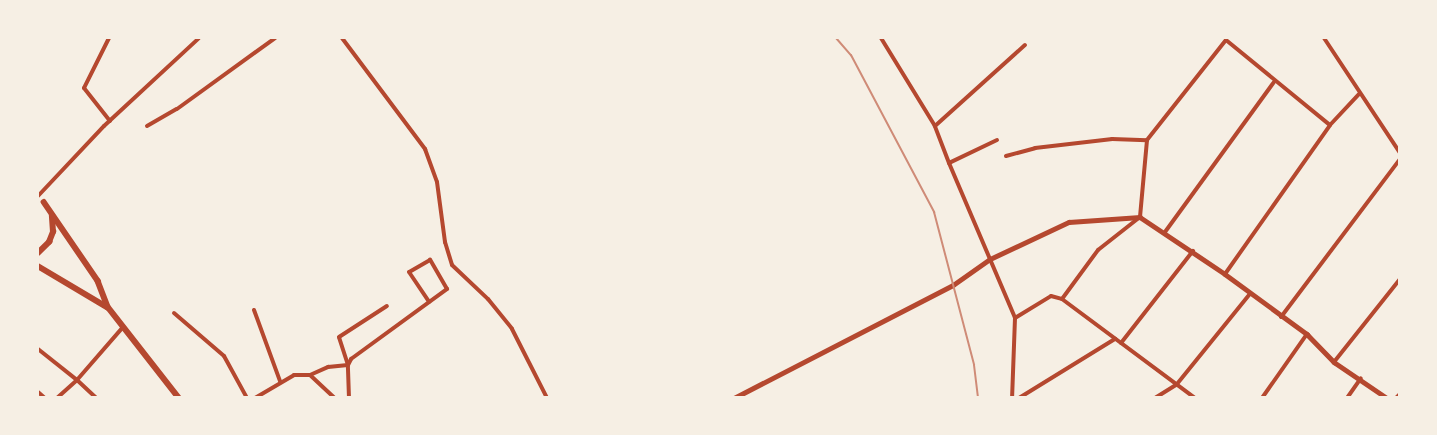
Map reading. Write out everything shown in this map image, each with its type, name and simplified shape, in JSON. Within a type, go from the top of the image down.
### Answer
[{"type":"main road","points":[[38,196],[98,280],[108,307],[179,398]]},
{"type":"main road","points":[[38,253],[49,242],[53,232],[50,211],[44,202]]},
{"type":"main road","points":[[38,266],[108,307]]},
{"type":"street","points":[[109,38],[84,88],[110,120]]},
{"type":"street","points":[[38,196],[110,120],[199,38]]},
{"type":"street","points":[[148,126],[177,109],[274,38]]},
{"type":"street","points":[[340,38],[392,100],[425,149],[437,182],[445,242],[452,266],[488,299],[512,330],[547,398]]},
{"type":"street","points":[[880,38],[935,126],[1015,318],[1012,398]]},
{"type":"street","points":[[1230,43],[1232,38]]},
{"type":"street","points":[[1324,38],[1359,94],[1400,153]]},
{"type":"street","points":[[1062,299],[1098,250],[1140,217],[1147,140],[1226,40],[1274,82],[1330,125]]},
{"type":"street","points":[[935,126],[1025,45]]},
{"type":"street","points":[[1165,232],[1274,82]]},
{"type":"street","points":[[1226,274],[1330,125],[1359,94]]},
{"type":"street","points":[[1006,156],[1035,148],[1112,139],[1147,140]]},
{"type":"street","points":[[949,163],[997,140]]},
{"type":"street","points":[[1281,317],[1400,159]]},
{"type":"street","points":[[734,398],[953,285],[990,259],[1069,222],[1140,217],[1226,274],[1281,317],[1307,334],[1334,362],[1361,378],[1387,398]]},
{"type":"street","points":[[1121,343],[1192,251]]},
{"type":"street","points":[[348,365],[351,359],[447,289],[430,260],[409,272],[429,302]]},
{"type":"street","points":[[1334,362],[1400,279]]},
{"type":"street","points":[[1155,398],[1177,384],[1250,294]]},
{"type":"street","points":[[1015,318],[1051,296],[1062,299],[1195,398]]},
{"type":"street","points":[[349,398],[348,365],[339,337],[387,306]]},
{"type":"street","points":[[254,310],[280,381]]},
{"type":"street","points":[[174,313],[224,356],[238,377],[247,398]]},
{"type":"street","points":[[57,398],[77,380],[123,327]]},
{"type":"street","points":[[1262,398],[1307,334]]},
{"type":"street","points":[[1019,398],[1116,338]]},
{"type":"street","points":[[38,349],[96,398]]},
{"type":"street","points":[[255,398],[280,381],[294,375],[310,375],[328,368],[348,365]]},
{"type":"street","points":[[310,375],[336,398]]},
{"type":"street","points":[[1347,398],[1361,378]]},
{"type":"street","points":[[38,392],[45,398]]},
{"type":"street","points":[[1396,398],[1400,394]]},
{"type":"railway","points":[[836,38],[851,55],[934,212],[974,365],[978,398]]}]
